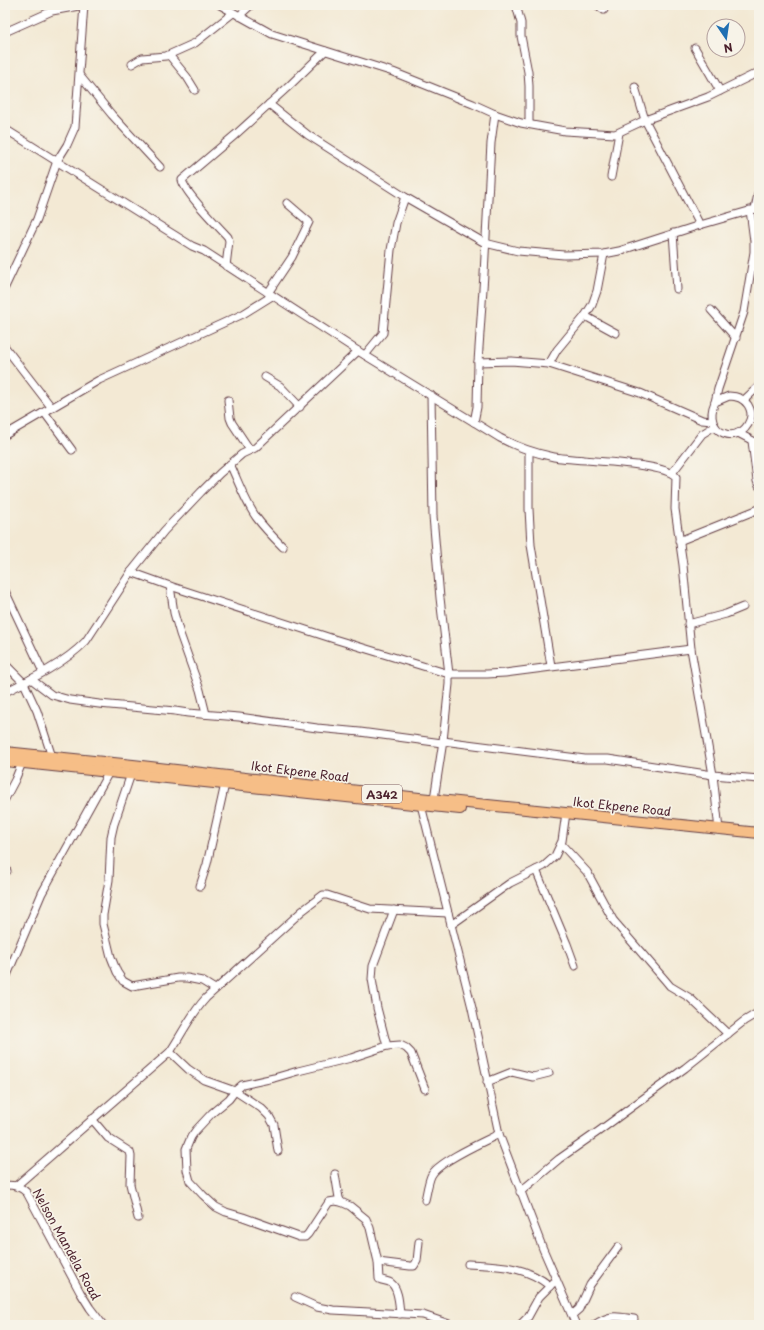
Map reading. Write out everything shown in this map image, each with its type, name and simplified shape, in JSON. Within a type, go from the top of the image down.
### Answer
[{"type":"highway","name":"Ikot Ekpene Road","points":[[5,752],[434,799],[759,840]]},
{"type":"highway","name":"Ikot Ekpene Road","points":[[5,761],[421,805],[759,833]]},
{"type":"street","points":[[5,32],[52,11],[84,5],[80,76],[75,127],[67,145],[57,161],[37,219],[5,287]]},
{"type":"street","points":[[220,5],[272,34],[392,72],[495,114],[529,124],[565,131],[615,134],[645,120],[708,97],[759,72]]},
{"type":"street","points":[[132,64],[142,58],[158,58],[170,55],[195,43],[251,5]]},
{"type":"street","points":[[516,5],[521,23],[521,36],[528,72],[529,124]]},
{"type":"street","points":[[597,5],[604,10]]},
{"type":"street","points":[[695,48],[720,91]]},
{"type":"street","points":[[226,266],[229,241],[228,238],[190,194],[182,180],[269,104],[325,51]]},
{"type":"street","points":[[170,55],[194,90]]},
{"type":"street","points":[[80,76],[160,167]]},
{"type":"street","points":[[635,87],[645,120],[700,225]]},
{"type":"street","points":[[269,104],[308,135],[405,197],[485,243],[518,251],[564,255],[604,254],[619,251],[754,209]]},
{"type":"street","points":[[474,422],[477,407],[478,362],[491,143],[495,114]]},
{"type":"street","points":[[5,129],[192,246],[204,251],[361,353],[500,438],[529,451],[556,457],[637,465],[672,473],[676,477],[675,509],[691,649],[713,775],[719,830]]},
{"type":"street","points":[[611,177],[620,132]]},
{"type":"street","points":[[759,189],[754,209],[754,252],[744,312],[718,389],[712,417],[714,424],[719,431],[728,434],[738,434],[759,444]]},
{"type":"street","points":[[5,692],[24,684],[67,658],[86,641],[131,572],[200,492],[242,454],[255,448],[383,333],[391,250],[396,222],[405,197]]},
{"type":"street","points":[[5,435],[99,380],[243,314],[270,294],[292,257],[309,222],[287,203]]},
{"type":"street","points":[[673,233],[677,289]]},
{"type":"street","points":[[550,364],[557,350],[585,316],[592,305],[598,291],[604,254]]},
{"type":"street","points":[[711,310],[736,338]]},
{"type":"street","points":[[585,316],[616,333]]},
{"type":"street","points":[[5,347],[52,408]]},
{"type":"street","points":[[478,362],[511,360],[550,364],[640,393],[714,424]]},
{"type":"street","points":[[265,376],[280,386],[300,407]]},
{"type":"street","points":[[744,400],[759,386]]},
{"type":"street","points":[[431,395],[433,516],[440,598],[449,674],[434,799]]},
{"type":"street","points":[[716,402],[730,396],[735,396],[744,400],[750,409],[751,419],[746,428],[738,434]]},
{"type":"street","points":[[228,400],[232,423],[250,450]]},
{"type":"street","points":[[44,412],[72,450]]},
{"type":"street","points":[[672,473],[702,434],[714,424]]},
{"type":"street","points":[[752,441],[757,481],[759,486]]},
{"type":"street","points":[[529,451],[529,509],[531,545],[551,666]]},
{"type":"street","points":[[230,464],[256,517],[265,529],[283,547]]},
{"type":"street","points":[[679,541],[759,509]]},
{"type":"street","points":[[131,572],[334,639],[449,674],[505,673],[691,649]]},
{"type":"street","points":[[170,586],[176,620],[200,690],[206,714]]},
{"type":"street","points":[[5,591],[43,672]]},
{"type":"street","points":[[688,624],[726,614],[743,607]]},
{"type":"street","points":[[5,664],[24,684],[37,711],[52,757]]},
{"type":"street","points":[[31,679],[52,695],[70,700],[99,704],[238,716],[317,728],[585,759],[608,759],[713,775],[759,779]]},
{"type":"street","points":[[5,799],[22,763]]},
{"type":"street","points":[[5,980],[42,892],[109,772]]},
{"type":"street","points":[[131,774],[114,824],[111,838],[109,880],[103,915],[103,924],[111,957],[117,972],[123,981],[132,986],[182,978],[202,981],[215,989]]},
{"type":"street","points":[[200,886],[207,864],[226,784]]},
{"type":"street","points":[[421,805],[472,1008],[499,1134],[520,1192],[556,1281],[576,1325]]},
{"type":"street","points":[[451,925],[510,882],[544,866],[555,856],[561,844],[566,816]]},
{"type":"street","points":[[561,844],[587,872],[613,920],[660,975],[670,986],[690,998],[728,1034]]},
{"type":"street","points":[[536,870],[575,966]]},
{"type":"street","points":[[16,1186],[170,1052],[197,1008],[215,989],[302,911],[324,895],[327,894],[370,909],[448,913]]},
{"type":"street","points":[[387,1046],[377,1008],[372,979],[373,966],[394,910]]},
{"type":"street","points":[[520,1192],[559,1159],[685,1068],[744,1021],[759,1012]]},
{"type":"street","points":[[400,1314],[394,1285],[390,1282],[379,1279],[378,1262],[370,1228],[366,1219],[350,1206],[341,1202],[329,1202],[308,1234],[302,1238],[226,1212],[216,1207],[190,1181],[187,1170],[186,1149],[196,1130],[242,1085],[351,1058],[387,1046],[400,1045],[411,1052],[425,1089]]},
{"type":"street","points":[[170,1052],[188,1069],[204,1080],[235,1091],[261,1108],[269,1116],[274,1125],[278,1151]]},
{"type":"street","points":[[487,1082],[512,1072],[533,1077],[549,1073]]},
{"type":"street","points":[[92,1119],[108,1138],[130,1152],[130,1184],[138,1218]]},
{"type":"street","points":[[425,1200],[431,1175],[437,1168],[449,1160],[499,1134]]},
{"type":"street","points":[[335,1174],[341,1202]]},
{"type":"street","name":"Nelson Mandela Road","points":[[5,1185],[16,1186],[21,1188],[26,1193],[80,1292],[103,1325]]},
{"type":"street","points":[[378,1262],[414,1266],[417,1261],[419,1242]]},
{"type":"street","points":[[572,1315],[579,1309],[590,1285],[618,1247]]},
{"type":"street","points":[[468,1264],[521,1269],[540,1277],[550,1286]]},
{"type":"street","points":[[520,1325],[528,1317],[539,1296],[556,1281]]},
{"type":"street","points":[[295,1297],[316,1306],[333,1310],[423,1315],[452,1325]]},
{"type":"street","points":[[594,1325],[610,1316],[634,1319]]}]
